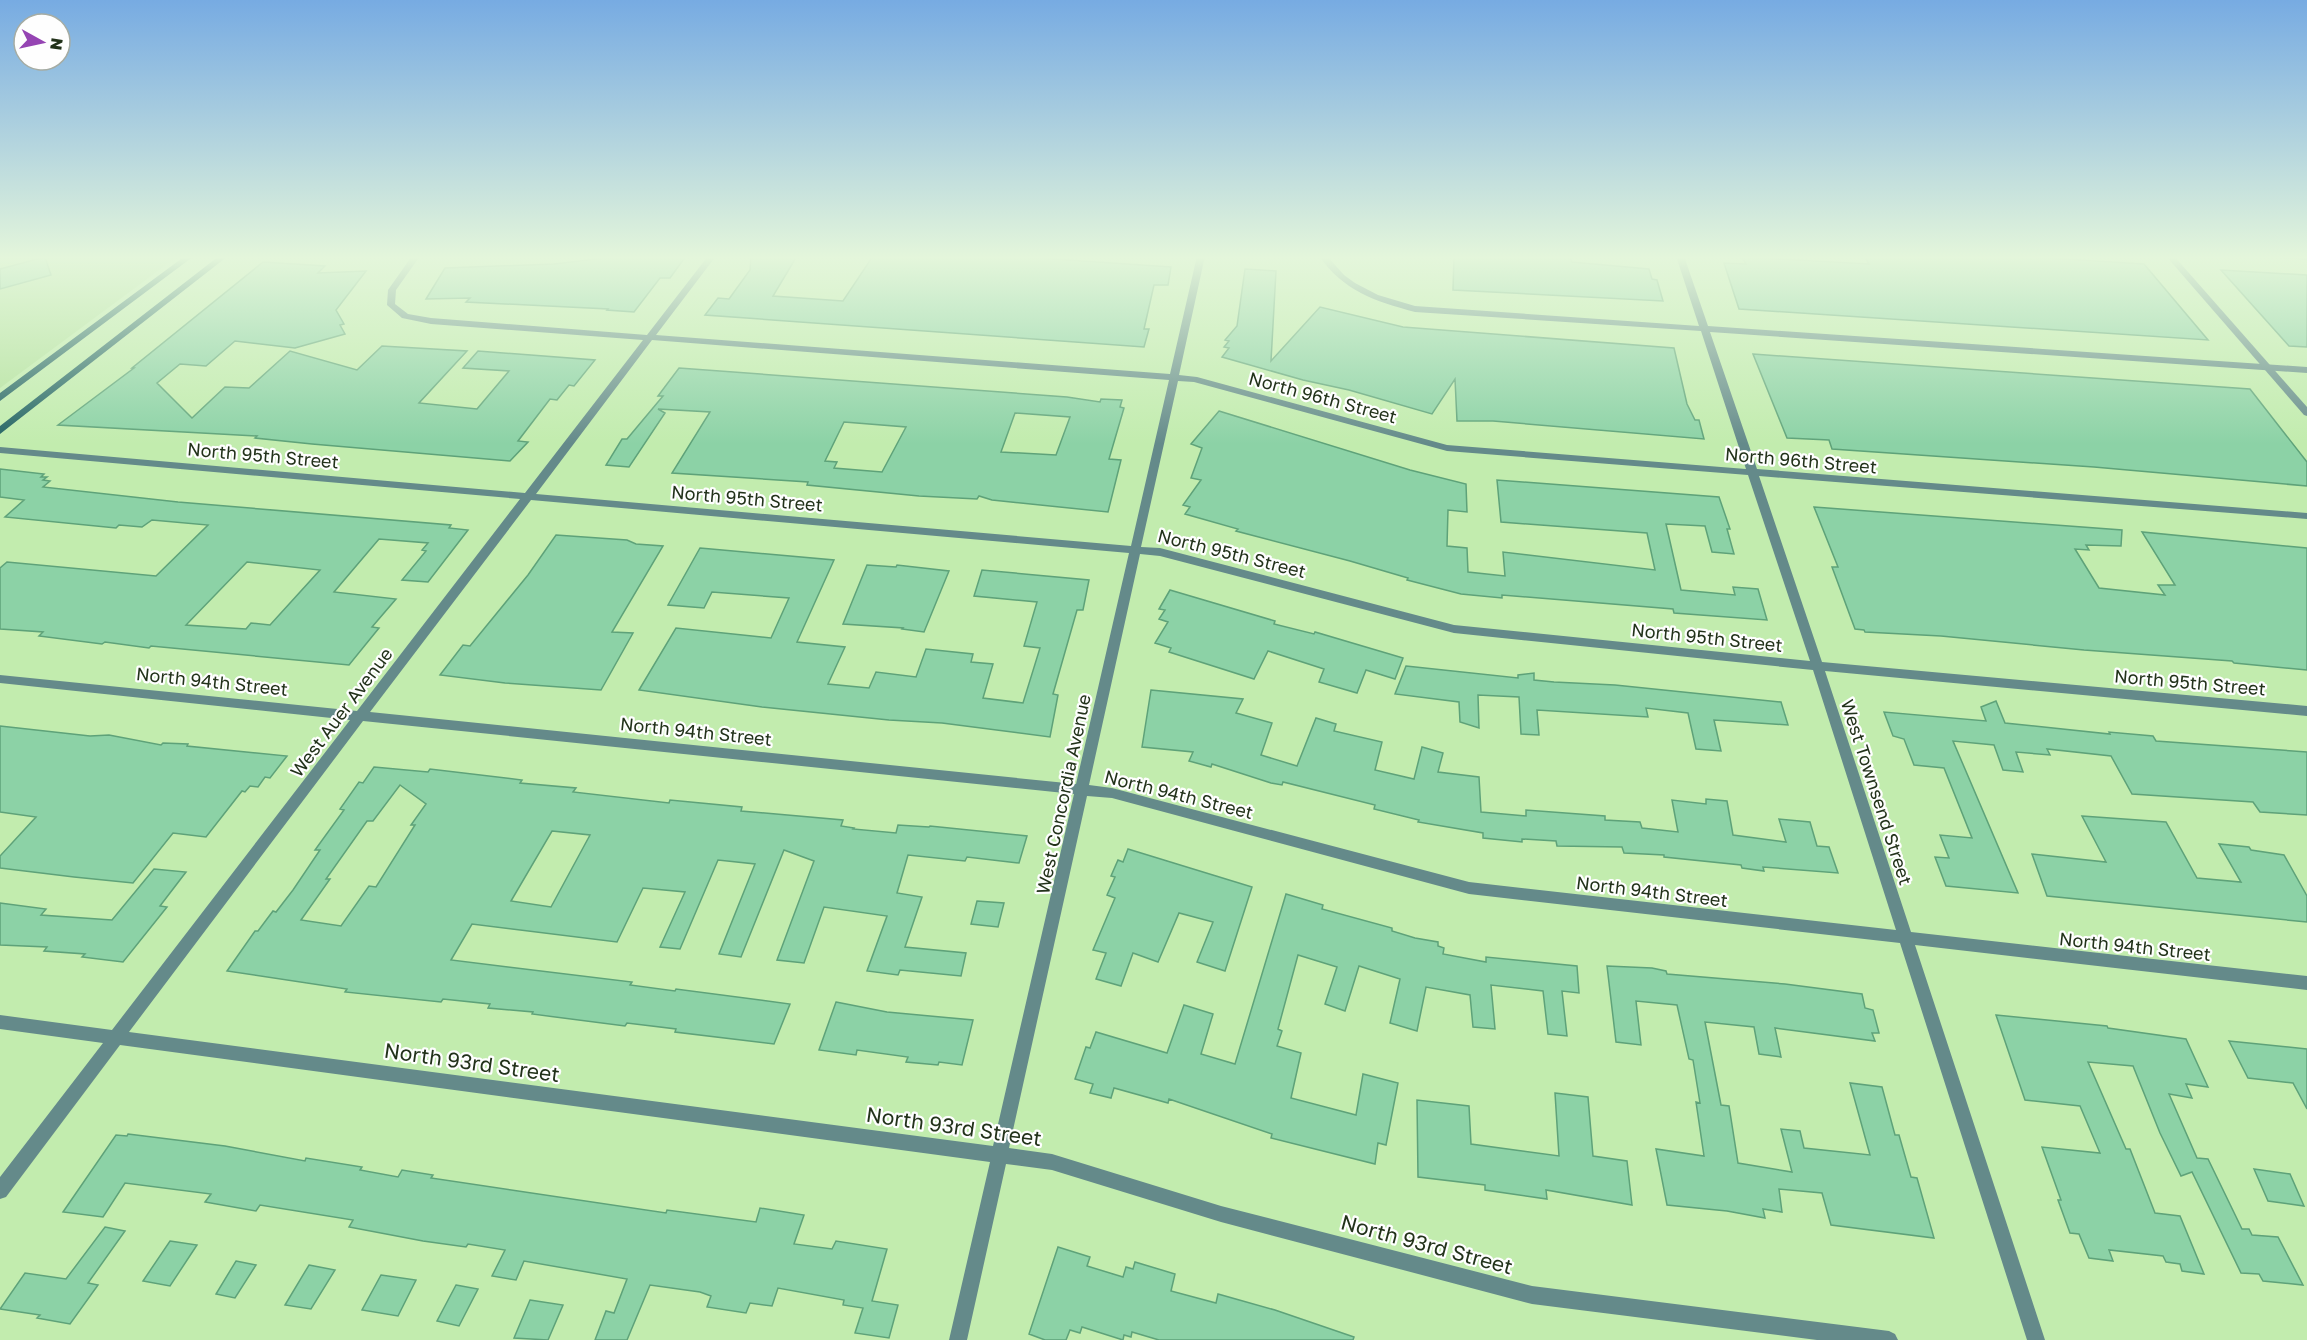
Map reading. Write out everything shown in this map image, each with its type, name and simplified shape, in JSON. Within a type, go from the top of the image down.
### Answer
[{"type":"main road","points":[[0,398],[106,319]]},
{"type":"main road","points":[[0,431],[144,319]]},
{"type":"street","name":"North 96th Street","points":[[418,319],[1194,379],[1447,448],[2307,516]]},
{"type":"street","name":"West Auer Avenue","points":[[0,1191],[665,319]]},
{"type":"street","name":"West Concordia Avenue","points":[[958,1340],[1187,319]]},
{"type":"street","points":[[1560,319],[2307,370]]},
{"type":"street","name":"West Townsend Street","points":[[1701,319],[1818,666],[2036,1340]]},
{"type":"street","points":[[2224,319],[2307,413]]},
{"type":"street","name":"North 95th Street","points":[[0,450],[1134,549],[1160,552],[1454,630],[2307,711]]},
{"type":"street","name":"North 94th Street","points":[[0,679],[1083,789],[1112,793],[1469,888],[2307,983]]},
{"type":"street","name":"North 93rd Street","points":[[0,1022],[1052,1162],[1221,1214],[1532,1295],[1889,1340]]},
{"type":"shaded area","points":[[0,319],[94,319],[0,388]]},
{"type":"building","points":[[193,319],[341,319],[344,324],[340,325],[345,334],[295,348],[235,341],[206,366],[180,364],[157,383],[192,418],[225,387],[249,388],[290,351],[357,370],[382,346],[467,351],[419,403],[477,409],[509,371],[463,368],[478,351],[595,360],[574,386],[569,385],[557,400],[550,399],[518,441],[528,442],[510,461],[255,438],[257,436],[58,425],[134,368],[132,368]]},
{"type":"building","points":[[753,319],[1146,319],[1144,329],[1149,329],[1144,347]]},
{"type":"building","points":[[1238,319],[1273,319],[1271,361],[1310,319],[1368,319],[1403,327],[1674,348],[1687,404],[1695,420],[1699,420],[1704,439],[1493,421],[1457,421],[1455,379],[1432,414],[1222,357],[1229,348],[1224,347],[1229,341],[1225,340],[1237,326]]},
{"type":"building","points":[[1883,319],[2190,319],[2208,340]]},
{"type":"building","points":[[2264,319],[2307,319],[2307,347],[2289,346]]},
{"type":"building","points":[[1753,354],[2250,389],[2307,462],[2307,486],[2094,467],[1832,449],[1829,440],[1787,438]]},
{"type":"building","points":[[679,368],[1067,397],[1100,402],[1101,399],[1122,400],[1120,407],[1124,408],[1109,459],[1121,460],[1108,512],[992,500],[979,496],[977,499],[919,496],[807,485],[808,482],[672,473],[710,412],[658,409],[665,413],[629,467],[606,465],[622,439],[627,439],[663,396],[658,396]],"holes":[[[1015,413],[1070,417],[1056,455],[1001,452]],[[844,422],[906,427],[882,472],[834,468],[837,462],[825,461]]]},
{"type":"building","points":[[1219,411],[1410,470],[1466,484],[1467,512],[1448,510],[1447,546],[1467,548],[1468,572],[1505,576],[1503,552],[1655,570],[1647,533],[1501,522],[1497,480],[1719,497],[1730,529],[1727,529],[1734,554],[1712,552],[1705,526],[1666,524],[1681,590],[1735,595],[1733,587],[1758,589],[1767,620],[1674,613],[1673,609],[1502,595],[1502,598],[1461,594],[1407,580],[1408,578],[1350,561],[1236,531],[1238,529],[1185,514],[1190,507],[1183,505],[1201,480],[1191,478],[1202,448],[1191,444]]},
{"type":"building","points":[[0,469],[44,474],[41,477],[47,477],[43,480],[50,481],[43,487],[178,502],[451,525],[449,528],[468,530],[428,582],[402,580],[426,551],[422,550],[428,543],[379,539],[334,592],[396,599],[372,627],[379,628],[349,665],[151,646],[149,648],[105,642],[102,644],[39,636],[43,632],[0,629],[0,568],[7,562],[156,576],[208,525],[152,520],[142,527],[119,525],[116,528],[5,517],[24,500],[0,497]],"holes":[[[247,562],[320,570],[270,625],[251,623],[246,629],[186,625]]]},
{"type":"building","points":[[1814,507],[2122,530],[2121,546],[2086,545],[2089,550],[2075,549],[2099,588],[2165,595],[2158,585],[2175,585],[2142,532],[2307,548],[2307,670],[2232,661],[1941,636],[1865,632],[1855,629],[1832,567],[1838,567]]},
{"type":"building","points":[[556,535],[627,540],[636,544],[663,546],[612,632],[633,633],[601,690],[505,683],[440,675],[463,645],[470,646],[528,575]]},
{"type":"building","points":[[700,548],[834,560],[797,642],[845,647],[828,684],[869,688],[876,672],[916,677],[926,649],[973,654],[971,662],[993,664],[983,698],[1023,703],[1040,648],[1024,646],[1037,602],[974,596],[982,570],[1089,580],[1083,610],[1077,610],[1053,694],[1058,695],[1050,737],[942,723],[762,707],[639,690],[676,628],[771,638],[789,598],[712,592],[704,608],[668,605]]},
{"type":"building","points":[[867,565],[896,567],[897,565],[949,571],[924,632],[903,628],[843,624]]},
{"type":"building","points":[[1170,590],[1275,621],[1274,624],[1314,634],[1315,632],[1403,658],[1395,679],[1366,670],[1357,693],[1319,682],[1324,669],[1268,651],[1254,679],[1169,652],[1171,648],[1155,643],[1168,622],[1159,619],[1165,610],[1159,609]]},
{"type":"building","points":[[1406,666],[1518,678],[1518,675],[1534,673],[1534,680],[1615,685],[1781,702],[1788,725],[1714,720],[1721,751],[1696,749],[1688,713],[1646,708],[1648,717],[1537,710],[1539,735],[1521,734],[1519,697],[1478,695],[1479,728],[1460,722],[1459,702],[1395,694]]},
{"type":"building","points":[[1151,690],[1243,699],[1236,713],[1272,723],[1261,755],[1297,766],[1316,718],[1336,724],[1334,731],[1382,742],[1375,770],[1414,779],[1422,747],[1443,753],[1438,772],[1479,777],[1481,812],[1526,816],[1526,810],[1605,816],[1605,820],[1640,822],[1642,828],[1678,832],[1672,800],[1706,804],[1706,799],[1727,801],[1733,835],[1786,842],[1779,819],[1810,822],[1817,846],[1829,847],[1838,873],[1763,867],[1764,871],[1742,868],[1741,865],[1664,857],[1664,855],[1624,853],[1622,847],[1557,846],[1556,841],[1522,839],[1522,842],[1483,838],[1483,833],[1418,822],[1419,820],[1374,809],[1375,805],[1283,782],[1282,785],[1271,783],[1212,764],[1211,767],[1189,761],[1193,752],[1142,747]]},
{"type":"building","points":[[1996,701],[2005,723],[2153,736],[2156,741],[2307,752],[2307,815],[2260,812],[2253,802],[2132,794],[2111,756],[2047,749],[2050,755],[2016,752],[2023,772],[2003,770],[1994,745],[1953,741],[2018,893],[1946,886],[1935,857],[1949,858],[1940,835],[1972,838],[1944,768],[1914,765],[1904,739],[1893,736],[1884,712],[1986,721],[1981,707]]},
{"type":"building","points":[[0,726],[90,736],[109,735],[161,745],[163,743],[188,744],[187,746],[287,756],[270,778],[265,777],[258,787],[250,786],[245,792],[242,791],[206,837],[173,833],[133,883],[74,877],[0,868],[0,856],[36,817],[0,812]]},
{"type":"building","points":[[374,767],[428,772],[430,769],[522,780],[520,783],[576,788],[573,792],[669,803],[670,800],[742,807],[741,811],[843,820],[841,826],[853,829],[896,833],[898,825],[930,826],[1027,836],[1019,863],[967,857],[965,861],[908,855],[897,893],[922,897],[905,947],[966,953],[961,976],[900,970],[898,975],[867,971],[887,916],[824,907],[804,963],[777,960],[814,861],[784,850],[741,957],[719,954],[755,864],[718,860],[680,949],[660,947],[685,892],[643,888],[617,942],[472,924],[451,960],[632,982],[630,985],[675,991],[676,989],[790,1004],[774,1044],[675,1032],[676,1029],[627,1023],[625,1026],[532,1014],[533,1012],[488,1008],[490,1004],[443,999],[441,1002],[345,992],[347,989],[227,971],[255,931],[258,931],[273,911],[276,912],[293,890],[320,850],[315,850],[344,810],[340,809],[359,782],[363,783]],"holes":[[[400,785],[426,804],[411,825],[415,825],[376,887],[369,886],[341,926],[301,920],[330,879],[326,879],[367,821],[373,821]],[[552,831],[590,835],[551,907],[511,901]]]},
{"type":"building","points":[[2082,816],[2166,822],[2197,878],[2241,882],[2219,844],[2249,847],[2251,850],[2284,855],[2307,896],[2307,922],[2047,896],[2032,854],[2106,862]]},
{"type":"building","points":[[1128,849],[1252,887],[1225,971],[1197,962],[1213,922],[1179,913],[1158,962],[1133,953],[1121,986],[1096,979],[1106,953],[1093,950],[1115,898],[1107,895],[1115,877],[1111,876],[1118,860],[1123,862]]},
{"type":"building","points":[[154,869],[186,872],[160,906],[167,907],[123,962],[82,957],[85,954],[44,951],[47,947],[0,945],[0,903],[46,909],[41,915],[112,920]]},
{"type":"building","points":[[1286,894],[1323,905],[1322,909],[1392,928],[1392,931],[1415,938],[1438,942],[1438,946],[1444,948],[1443,954],[1486,962],[1486,957],[1577,966],[1579,993],[1562,991],[1567,1036],[1548,1034],[1543,991],[1491,985],[1495,1029],[1473,1027],[1470,995],[1426,987],[1417,1031],[1390,1023],[1400,979],[1359,966],[1345,1011],[1325,1004],[1337,967],[1298,955],[1278,1029],[1282,1031],[1277,1046],[1301,1053],[1291,1098],[1356,1115],[1363,1074],[1398,1083],[1386,1145],[1378,1143],[1375,1164],[1271,1138],[1272,1134],[1169,1099],[1168,1103],[1114,1088],[1111,1098],[1090,1093],[1093,1084],[1075,1079],[1086,1047],[1090,1048],[1096,1032],[1167,1053],[1184,1005],[1213,1014],[1201,1054],[1235,1064]]},
{"type":"building","points":[[977,901],[1004,903],[998,927],[971,924]]},
{"type":"building","points":[[1607,966],[1652,968],[1666,971],[1667,974],[1785,984],[1862,994],[1865,1008],[1873,1010],[1879,1033],[1872,1033],[1875,1041],[1775,1028],[1781,1057],[1759,1054],[1754,1027],[1705,1022],[1721,1105],[1729,1106],[1738,1163],[1792,1172],[1781,1129],[1800,1131],[1804,1148],[1870,1155],[1850,1083],[1882,1087],[1895,1135],[1899,1135],[1911,1177],[1917,1178],[1934,1238],[1831,1225],[1822,1193],[1779,1189],[1782,1212],[1763,1209],[1765,1218],[1727,1211],[1667,1205],[1656,1149],[1704,1156],[1696,1102],[1700,1103],[1693,1060],[1689,1059],[1677,1005],[1636,1001],[1641,1045],[1616,1042]]},
{"type":"building","points":[[836,1002],[887,1012],[973,1020],[962,1065],[906,1062],[908,1057],[857,1050],[856,1055],[819,1050]]},
{"type":"building","points":[[1996,1015],[2107,1026],[2108,1028],[2186,1039],[2208,1087],[2186,1084],[2192,1098],[2169,1094],[2197,1158],[2208,1159],[2242,1229],[2249,1229],[2252,1235],[2278,1237],[2303,1285],[2263,1281],[2259,1274],[2241,1273],[2192,1172],[2181,1176],[2160,1133],[2133,1066],[2088,1062],[2126,1149],[2130,1149],[2155,1213],[2180,1216],[2204,1274],[2182,1271],[2180,1264],[2166,1262],[2163,1256],[2109,1250],[2113,1261],[2089,1258],[2079,1234],[2070,1233],[2042,1147],[2100,1153],[2080,1106],[2025,1100]]},
{"type":"building","points":[[2229,1041],[2307,1049],[2307,1109],[2293,1083],[2248,1078]]},
{"type":"building","points":[[1555,1093],[1588,1097],[1593,1156],[1627,1161],[1632,1205],[1546,1190],[1547,1199],[1485,1190],[1485,1185],[1418,1177],[1417,1100],[1469,1106],[1471,1144],[1559,1156]]},
{"type":"building","points":[[128,1134],[225,1146],[305,1161],[306,1158],[362,1167],[360,1170],[398,1177],[402,1170],[433,1175],[431,1178],[666,1213],[667,1210],[756,1222],[760,1208],[804,1215],[794,1244],[832,1249],[836,1241],[887,1249],[872,1301],[898,1305],[889,1338],[855,1333],[863,1308],[843,1305],[844,1300],[778,1288],[772,1306],[750,1303],[746,1313],[707,1307],[711,1296],[700,1292],[650,1285],[627,1340],[595,1340],[606,1311],[614,1313],[627,1279],[524,1261],[516,1280],[492,1276],[505,1250],[468,1244],[466,1247],[423,1241],[349,1227],[353,1220],[260,1205],[256,1211],[205,1202],[211,1194],[125,1183],[103,1217],[63,1212],[116,1135],[127,1136]]},
{"type":"building","points":[[2254,1169],[2290,1174],[2304,1206],[2268,1201]]},
{"type":"building","points":[[105,1227],[125,1231],[88,1283],[98,1285],[70,1324],[37,1318],[40,1315],[0,1309],[25,1273],[66,1279]]},
{"type":"building","points":[[170,1241],[197,1245],[170,1286],[143,1281]]},
{"type":"building","points":[[1058,1247],[1090,1257],[1087,1266],[1123,1277],[1126,1267],[1133,1269],[1135,1262],[1175,1274],[1171,1291],[1216,1303],[1218,1294],[1275,1310],[1354,1337],[1353,1340],[1159,1340],[1132,1332],[1131,1337],[1124,1335],[1123,1340],[1082,1327],[1080,1333],[1070,1330],[1066,1340],[1045,1340],[1029,1334]]},
{"type":"building","points":[[236,1261],[256,1265],[235,1298],[216,1294]]},
{"type":"building","points":[[309,1265],[335,1270],[311,1309],[285,1305]]},
{"type":"building","points":[[381,1275],[416,1280],[398,1316],[362,1310]]},
{"type":"building","points":[[456,1285],[478,1289],[459,1326],[437,1321]]},
{"type":"building","points":[[530,1300],[563,1305],[548,1340],[514,1338]]}]
